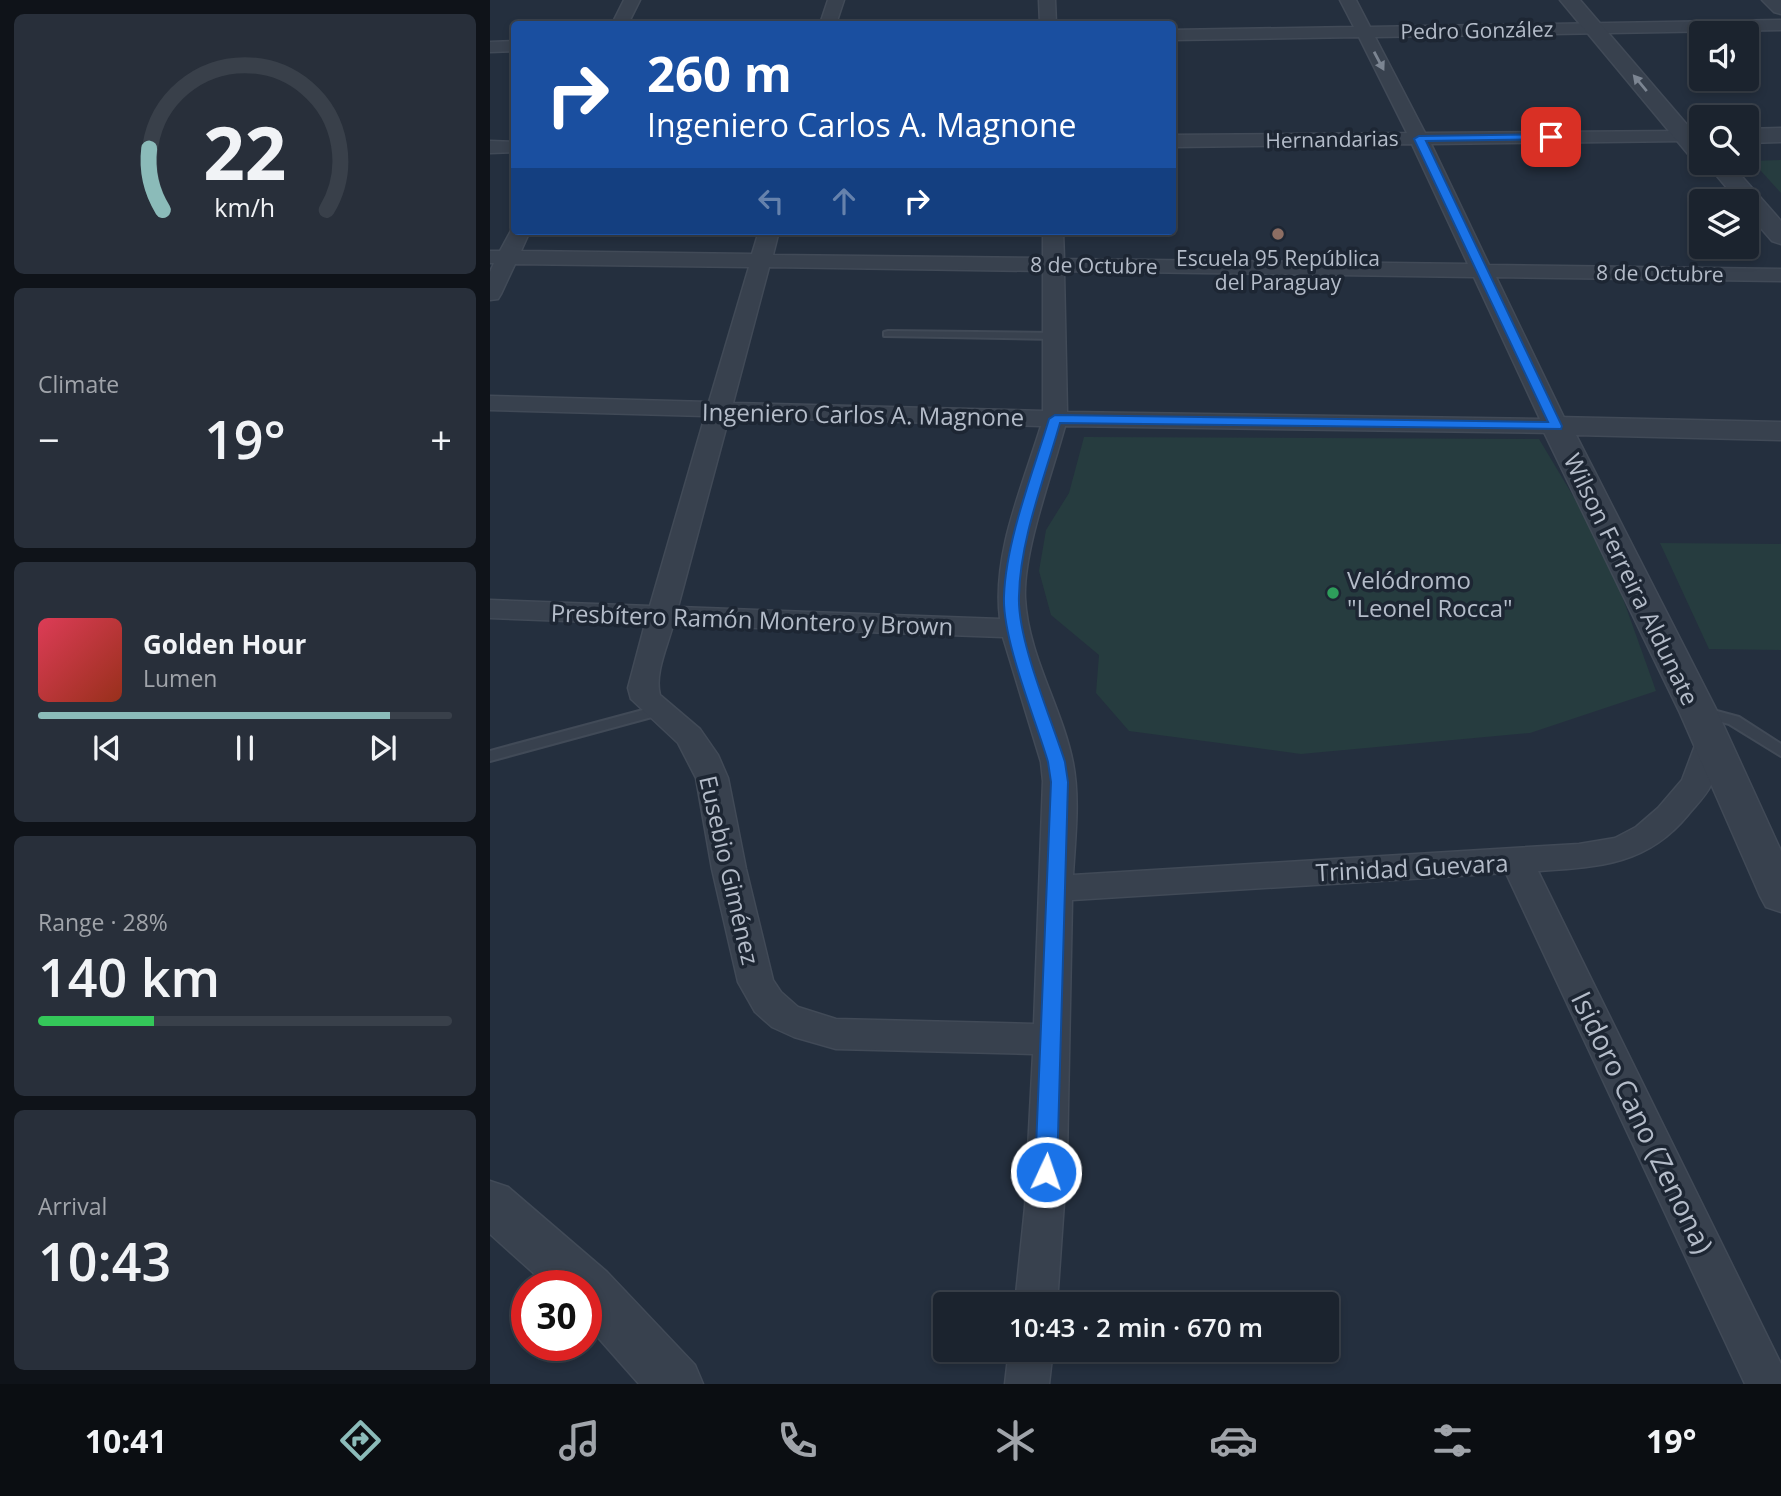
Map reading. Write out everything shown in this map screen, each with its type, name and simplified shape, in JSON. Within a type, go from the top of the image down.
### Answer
[{"type":"street","points":[[622,21],[632,0]]},
{"type":"street","points":[[829,21],[836,0]]},
{"type":"street","points":[[1047,0],[1048,21]]},
{"type":"street","name":"Wilson Ferreira Aldunate","points":[[1348,0],[1419,139],[1556,426],[1704,725],[1781,896]]},
{"type":"street","points":[[1570,0],[1689,133]]},
{"type":"street","points":[[1773,0],[1781,8]]},
{"type":"street","name":"Pedro González","points":[[1176,36],[1781,25]]},
{"type":"street","points":[[490,47],[511,46]]},
{"type":"street","points":[[1759,136],[1781,135]]},
{"type":"street","name":"Hernandarias","points":[[1176,141],[1689,136]]},
{"type":"street","points":[[490,147],[511,146]]},
{"type":"street","points":[[1712,175],[1723,189]]},
{"type":"street","points":[[1728,175],[1781,236]]},
{"type":"street","points":[[490,294],[499,257],[517,235]]},
{"type":"street","name":"Eusebio Giménez","points":[[768,235],[643,688],[646,699],[689,736],[702,755],[712,778],[729,869],[756,982],[768,1002],[785,1017],[807,1027],[836,1034],[1052,1040]]},
{"type":"street","points":[[1037,1292],[1042,1251],[1052,1040],[1054,889],[1060,806],[1057,762],[1015,629],[1011,597],[1012,574],[1055,419],[1053,235]]},
{"type":"street","points":[[1759,235],[1781,262]]},
{"type":"street","name":"8 de Octubre","points":[[499,257],[1781,275]]},
{"type":"street","name":"Ingeniero Carlos A. Magnone","points":[[490,403],[1055,419],[1781,431]]},
{"type":"street","name":"Presbítero Ramón Montero y Brown","points":[[490,609],[1015,629]]},
{"type":"street","name":"Trinidad Guevara","points":[[1054,889],[1517,861],[1622,849],[1647,835],[1670,816],[1696,784],[1704,725]]},
{"type":"street","name":"Isidoro Cano (Zenona)","points":[[1517,861],[1768,1384]]},
{"type":"street","points":[[490,1203],[589,1289],[662,1374]]},
{"type":"street","points":[[1027,1384],[1030,1362]]},
{"type":"lane","points":[[888,334],[1055,336]]},
{"type":"lane","points":[[490,756],[658,711]]},
{"type":"lane","points":[[1704,725],[1734,720],[1781,751]]},
{"type":"green space","points":[[1781,160],[1781,193],[1759,169],[1759,161]]},
{"type":"green space","name":"Velódromo \"Leonel Rocca\"","points":[[1084,437],[1539,439],[1606,551],[1656,691],[1530,733],[1301,754],[1129,731],[1096,693],[1099,655],[1051,615],[1039,571],[1046,530],[1069,493]]},
{"type":"green space","points":[[1660,543],[1781,544],[1781,650],[1709,649]]},
{"type":"place","name":"Escuela 95 República del Paraguay","points":[[1278,234]]},
{"type":"place","name":"Velódromo \"Leonel Rocca\"","points":[[1333,593]]},
{"type":"route","points":[[1046,1172],[1052,1040],[1054,889],[1060,782],[1057,762],[1015,629],[1011,597],[1015,558],[1055,419],[1556,426],[1419,139],[1551,137]]}]
